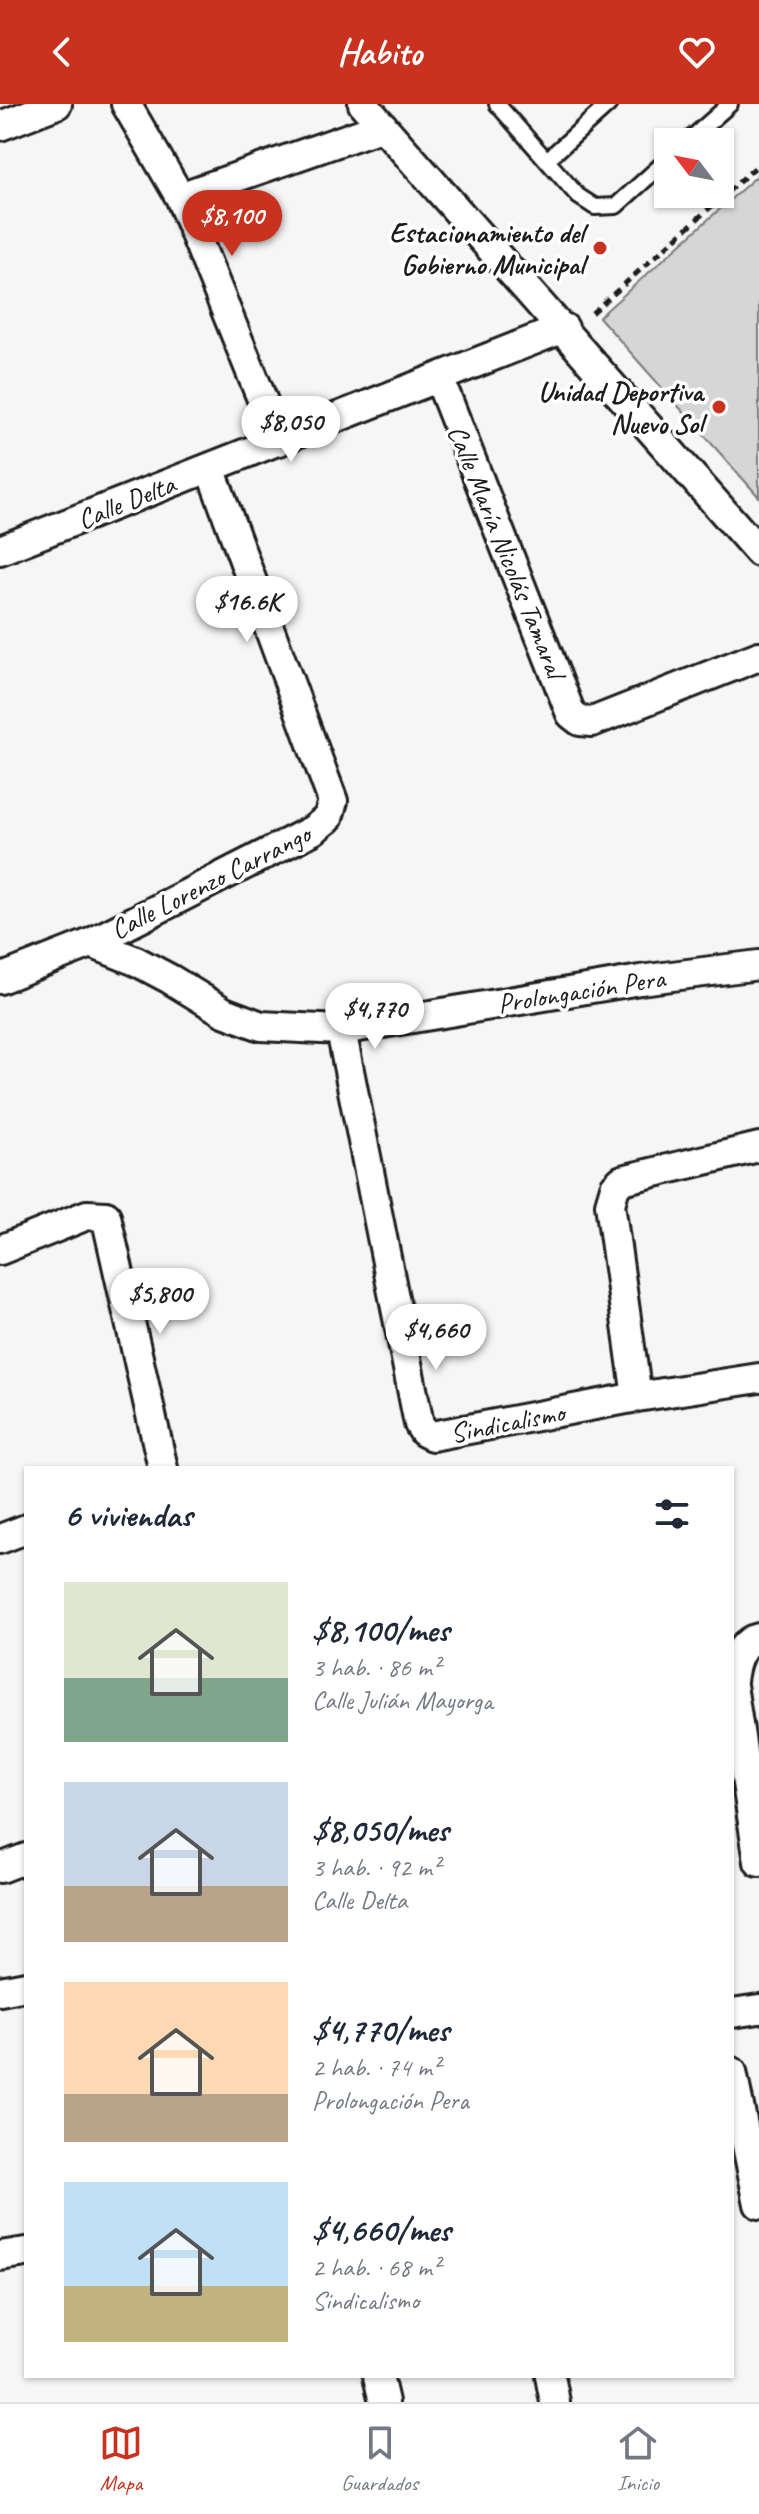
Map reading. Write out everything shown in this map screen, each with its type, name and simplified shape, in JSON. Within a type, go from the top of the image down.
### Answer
[{"type":"street","points":[[0,126],[57,104]]},
{"type":"street","points":[[126,104],[180,197],[279,441]]},
{"type":"street","points":[[363,104],[759,552]]},
{"type":"street","points":[[180,197],[383,126]]},
{"type":"street","name":"Calle Delta","points":[[0,550],[564,328]]},
{"type":"street","name":"Calle María Nicolás Tamaral","points":[[439,378],[571,714],[580,721],[592,722],[759,656]]},
{"type":"street","name":"Calle Lorenzo Carrango","points":[[91,943],[313,830],[328,818],[333,801],[210,468]]},
{"type":"street","points":[[0,979],[91,943]]},
{"type":"street","name":"Prolongación Pera","points":[[91,943],[136,961],[224,1012],[261,1026],[341,1030],[640,980],[759,965]]},
{"type":"street","name":"Sindicalismo","points":[[341,1030],[419,1424],[424,1432],[432,1436],[637,1397],[759,1378]]},
{"type":"street","points":[[637,1397],[610,1204],[615,1187],[622,1180],[759,1147]]},
{"type":"street","points":[[0,1250],[87,1215],[106,1216],[163,1466]]},
{"type":"street","points":[[0,1539],[24,1530]]},
{"type":"street","points":[[734,1668],[735,1660],[752,1640],[759,1638]]},
{"type":"street","points":[[734,1696],[759,1862]]},
{"type":"street","points":[[0,1868],[24,1859]]},
{"type":"street","points":[[734,2013],[759,2009]]},
{"type":"street","points":[[734,2082],[759,2204]]},
{"type":"street","points":[[0,2256],[24,2252]]},
{"type":"street","points":[[378,2378],[384,2402]]},
{"type":"street","points":[[550,2378],[555,2402]]},
{"type":"lane","points":[[497,104],[578,196],[595,207],[616,206],[654,172]]},
{"type":"lane","points":[[547,160],[609,104]]},
{"type":"lane","points":[[703,128],[730,104]]},
{"type":"path","points":[[592,313],[759,164]]},
{"type":"shaded area","name":"Unidad Deportiva Nuevo Sol","points":[[759,174],[759,497],[599,317],[721,208],[734,208],[734,196]]},
{"type":"place","name":"Estacionamiento del Gobierno Municipal","points":[[600,248]]},
{"type":"place","name":"Unidad Deportiva Nuevo Sol","points":[[719,407]]}]
